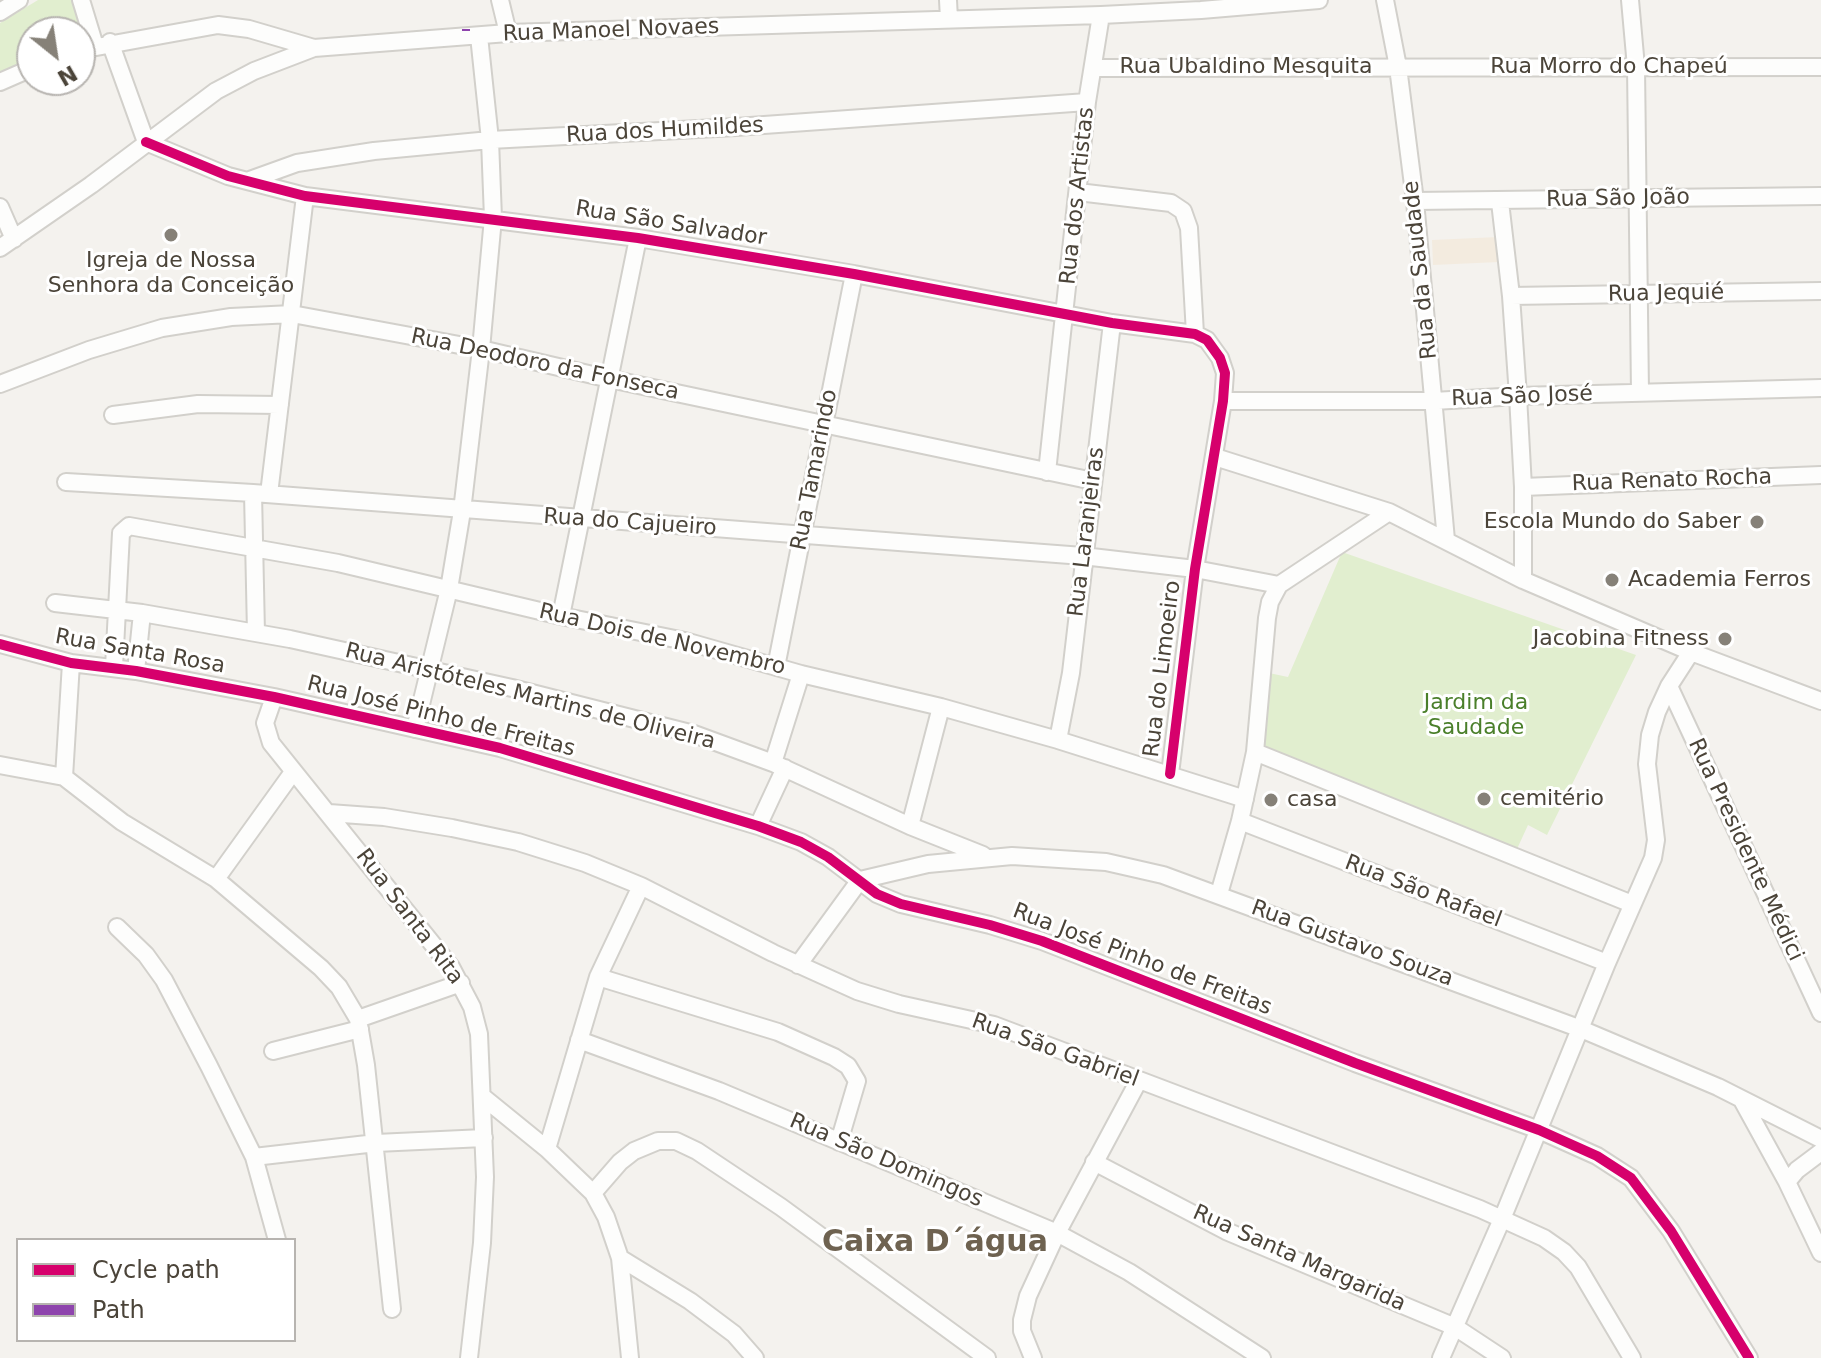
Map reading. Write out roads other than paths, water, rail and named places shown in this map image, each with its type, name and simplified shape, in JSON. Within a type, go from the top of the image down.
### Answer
[{"type":"street","points":[[0,12],[19,0]]},
{"type":"street","points":[[500,0],[508,33]]},
{"type":"street","points":[[948,0],[949,19]]},
{"type":"street","name":"Rua Manoel Novaes","points":[[7,243],[233,81],[314,48],[508,33],[1101,15],[1146,6],[1319,0]]},
{"type":"street","name":"Rua da Saudade","points":[[1385,0],[1398,67],[1415,201],[1446,540]]},
{"type":"street","points":[[1630,0],[1636,67],[1640,393]]},
{"type":"street","name":"Rua dos Artistas","points":[[1047,472],[1087,102],[1095,68],[1101,15]]},
{"type":"street","points":[[96,46],[218,25],[249,29],[314,48]]},
{"type":"street","points":[[415,729],[449,589],[462,511],[481,349],[493,218],[490,140],[479,36]]},
{"type":"street","points":[[96,48],[146,142]]},
{"type":"street","name":"Rua Morro do Chapeú","points":[[1398,67],[1821,67]]},
{"type":"street","name":"Rua Ubaldino Mesquita","points":[[1095,68],[1398,67]]},
{"type":"street","name":"Rua dos Humildes","points":[[247,181],[319,159],[490,140],[736,127],[1087,102]]},
{"type":"street","name":"Rua São Salvador","points":[[146,142],[228,176],[305,196],[638,238],[854,274],[1065,315],[1195,334]]},
{"type":"street","points":[[1078,192],[1171,203],[1183,211],[1189,228],[1195,334],[1207,340],[1220,358],[1225,373],[1215,457],[1195,569]]},
{"type":"street","points":[[256,633],[253,547],[280,405],[305,196]]},
{"type":"street","name":"Rua São João","points":[[1415,201],[1821,196]]},
{"type":"street","points":[[1500,202],[1518,396],[1523,487],[1523,580]]},
{"type":"street","points":[[0,207],[7,243]]},
{"type":"street","points":[[561,616],[638,238]]},
{"type":"street","name":"Rua Tamarindo","points":[[776,667],[854,274]]},
{"type":"street","name":"Rua Jequié","points":[[1511,296],[1821,291]]},
{"type":"street","name":"Rua Deodoro da Fonseca","points":[[0,384],[89,350],[162,328],[231,317],[292,314],[481,349],[1093,481]]},
{"type":"street","name":"Rua Laranjeiras","points":[[1058,740],[1071,673],[1112,323]]},
{"type":"street","name":"Rua São José","points":[[1223,401],[1434,401],[1821,388]]},
{"type":"street","points":[[113,415],[198,404],[280,405]]},
{"type":"street","points":[[1215,457],[1389,512],[1523,580],[1691,652],[1821,701]]},
{"type":"street","name":"Rua Renato Rocha","points":[[1523,487],[1821,475]]},
{"type":"street","name":"Rua do Cajueiro","points":[[66,482],[1083,556],[1195,569],[1279,585]]},
{"type":"street","points":[[1219,894],[1240,821],[1255,752],[1270,602],[1279,585],[1389,512]]},
{"type":"street","name":"Rua Dois de Novembro","points":[[118,611],[121,533],[129,526],[338,563],[561,616],[685,641],[1058,740],[1245,799]]},
{"type":"street","name":"Rua do Limoeiro","points":[[1170,774],[1195,569]]},
{"type":"street","name":"Rua Aristóteles Martins de Oliveira","points":[[55,603],[142,613],[256,633],[431,670],[694,734],[779,765],[910,826],[986,856]]},
{"type":"street","points":[[114,667],[118,611]]},
{"type":"street","points":[[136,671],[142,613]]},
{"type":"street","name":"Rua Santa Rosa","points":[[0,644],[71,663],[114,667],[274,697]]},
{"type":"street","points":[[1441,1358],[1653,858],[1656,830],[1647,764],[1650,735],[1669,686],[1691,652]]},
{"type":"street","points":[[64,777],[71,663]]},
{"type":"street","points":[[758,826],[779,765],[801,674]]},
{"type":"street","name":"Rua Presidente Médici","points":[[1669,686],[1821,1013]]},
{"type":"street","name":"Rua José Pinho de Freitas","points":[[274,697],[500,748],[758,826],[801,842],[828,857],[877,894],[901,904],[1042,941],[1355,1063],[1539,1130],[1597,1156],[1631,1178],[1671,1231],[1749,1358]]},
{"type":"street","name":"Rua Santa Rita","points":[[274,697],[265,723],[271,743],[451,967],[472,1007],[479,1034],[484,1138],[482,1243],[469,1358]]},
{"type":"street","points":[[910,826],[941,707]]},
{"type":"street","points":[[1255,752],[1632,904]]},
{"type":"street","points":[[0,765],[64,777],[122,822],[216,879],[321,968],[339,987],[359,1024],[376,1143],[392,1309]]},
{"type":"street","points":[[216,879],[293,772]]},
{"type":"street","name":"Rua São Gabriel","points":[[329,813],[384,817],[518,842],[585,863],[641,886],[798,965],[857,991],[899,1004],[994,1025],[1502,1219],[1544,1238],[1578,1267],[1632,1358]]},
{"type":"street","name":"Rua São Rafael","points":[[1240,821],[1607,963]]},
{"type":"street","name":"Rua Gustavo Souza","points":[[860,880],[928,864],[986,856],[1106,862],[1163,875],[1581,1029],[1694,1076],[1821,1139]]},
{"type":"street","points":[[798,965],[860,880]]},
{"type":"street","points":[[547,1149],[598,977],[641,886]]},
{"type":"street","points":[[117,927],[146,955],[164,980],[254,1157],[276,1238]]},
{"type":"street","points":[[598,977],[778,1032],[848,1066],[857,1081],[839,1142]]},
{"type":"street","points":[[273,1051],[359,1024],[461,983]]},
{"type":"street","name":"Rua São Domingos","points":[[579,1040],[719,1091],[1057,1233],[1129,1272],[1262,1358]]},
{"type":"street","points":[[1033,1358],[1025,1345],[1022,1320],[1028,1296],[1057,1233],[1139,1080]]},
{"type":"street","points":[[483,1097],[547,1149],[593,1193],[606,1217],[620,1258],[630,1358]]},
{"type":"street","points":[[1743,1101],[1821,1253]]},
{"type":"street","points":[[254,1157],[376,1143],[484,1138]]},
{"type":"street","points":[[593,1193],[634,1151],[658,1141],[676,1141],[697,1151],[781,1207],[987,1358]]},
{"type":"street","points":[[1787,1182],[1821,1152]]},
{"type":"street","name":"Rua Santa Margarida","points":[[1094,1162],[1226,1231],[1455,1327],[1502,1358]]},
{"type":"street","points":[[620,1258],[690,1301],[723,1326],[755,1358]]},
{"type":"place","name":"Igreja de Nossa Senhora da Conceição","points":[[171,235]]},
{"type":"place","name":"Escola Mundo do Saber","points":[[1757,522]]},
{"type":"place","name":"Academia Ferros","points":[[1612,580]]},
{"type":"place","name":"Jacobina Fitness","points":[[1725,639]]},
{"type":"place","name":"cemitério","points":[[1484,799]]},
{"type":"place","name":"casa","points":[[1271,800]]},
{"type":"district","name":"Caixa D´água","points":[[935,1243]]},
{"type":"park label","name":"Jardim da Saudade","points":[[1476,716]]}]
